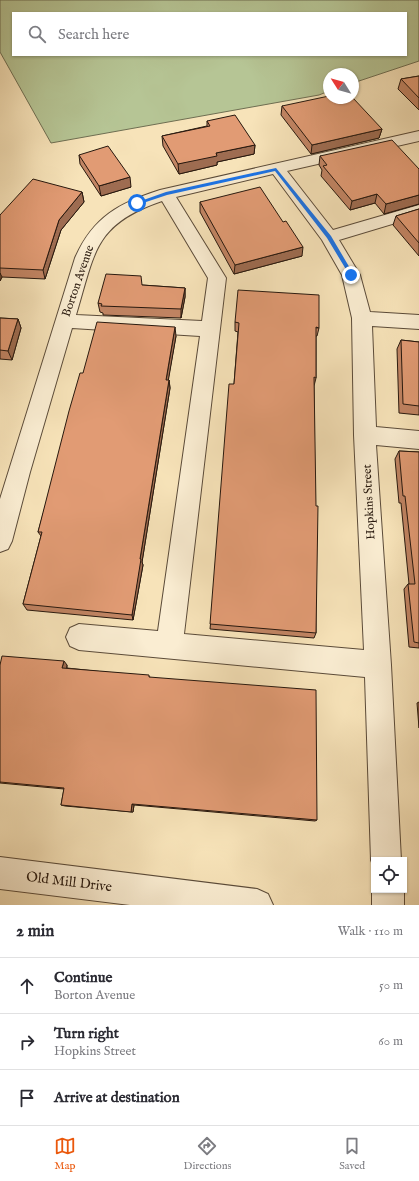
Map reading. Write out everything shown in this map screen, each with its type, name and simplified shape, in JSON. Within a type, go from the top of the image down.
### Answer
[{"type":"street","name":"Borton Avenue","points":[[0,541],[9,472],[65,321],[84,258],[94,236],[113,217],[137,203],[166,194],[419,136]]},
{"type":"street","name":"Hopkins Street","points":[[276,169],[329,237],[351,275],[362,318],[365,435],[378,665],[386,857]]},
{"type":"street","points":[[166,194],[216,278],[169,646]]},
{"type":"street","points":[[329,237],[419,210]]},
{"type":"street","points":[[362,318],[419,322]]},
{"type":"street","points":[[65,321],[210,329]]},
{"type":"street","points":[[365,435],[419,440]]},
{"type":"street","points":[[79,637],[378,665]]},
{"type":"street","name":"Old Mill Drive","points":[[0,874],[257,905]]},
{"type":"street","points":[[388,893],[388,905]]},
{"type":"green space","points":[[0,0],[419,0],[419,61],[359,81],[359,68],[323,68],[323,93],[51,143],[0,52]]},
{"type":"building","points":[[419,76],[419,98],[401,79]]},
{"type":"building","points":[[323,97],[323,104],[359,104],[382,129],[312,145],[282,106]]},
{"type":"building","points":[[235,115],[255,145],[216,153],[217,156],[178,164],[162,136],[210,126],[207,121]]},
{"type":"building","points":[[392,140],[419,169],[419,195],[386,204],[377,194],[352,201],[323,166],[327,165],[320,156]]},
{"type":"building","points":[[108,146],[130,177],[99,186],[79,155]]},
{"type":"building","points":[[33,179],[82,192],[59,220],[43,270],[0,268],[0,215]]},
{"type":"building","points":[[260,187],[283,222],[286,221],[303,247],[235,265],[200,202]]},
{"type":"building","points":[[419,209],[419,243],[396,216]]},
{"type":"building","points":[[106,274],[141,276],[142,285],[185,288],[181,309],[101,306],[102,304],[98,303]]},
{"type":"building","points":[[238,290],[319,295],[319,328],[316,327],[316,378],[314,377],[316,506],[318,506],[316,633],[210,624],[229,384],[234,384],[239,323],[235,322]]},
{"type":"building","points":[[0,318],[18,319],[8,351],[0,350]]},
{"type":"building","points":[[97,322],[175,327],[166,380],[169,380],[132,615],[23,604],[42,532],[38,532],[69,411],[80,373],[83,373]]},
{"type":"building","points":[[401,340],[419,342],[419,406],[403,404]]},
{"type":"building","points":[[399,451],[419,452],[419,643],[414,642],[408,584],[415,584],[405,496],[403,496]]},
{"type":"building","points":[[2,656],[64,661],[62,668],[149,675],[149,677],[316,690],[317,820],[132,804],[131,812],[61,805],[64,788],[0,782],[0,665]]},
{"type":"route","points":[[137,203],[166,194],[276,169],[329,237],[351,275]]}]
